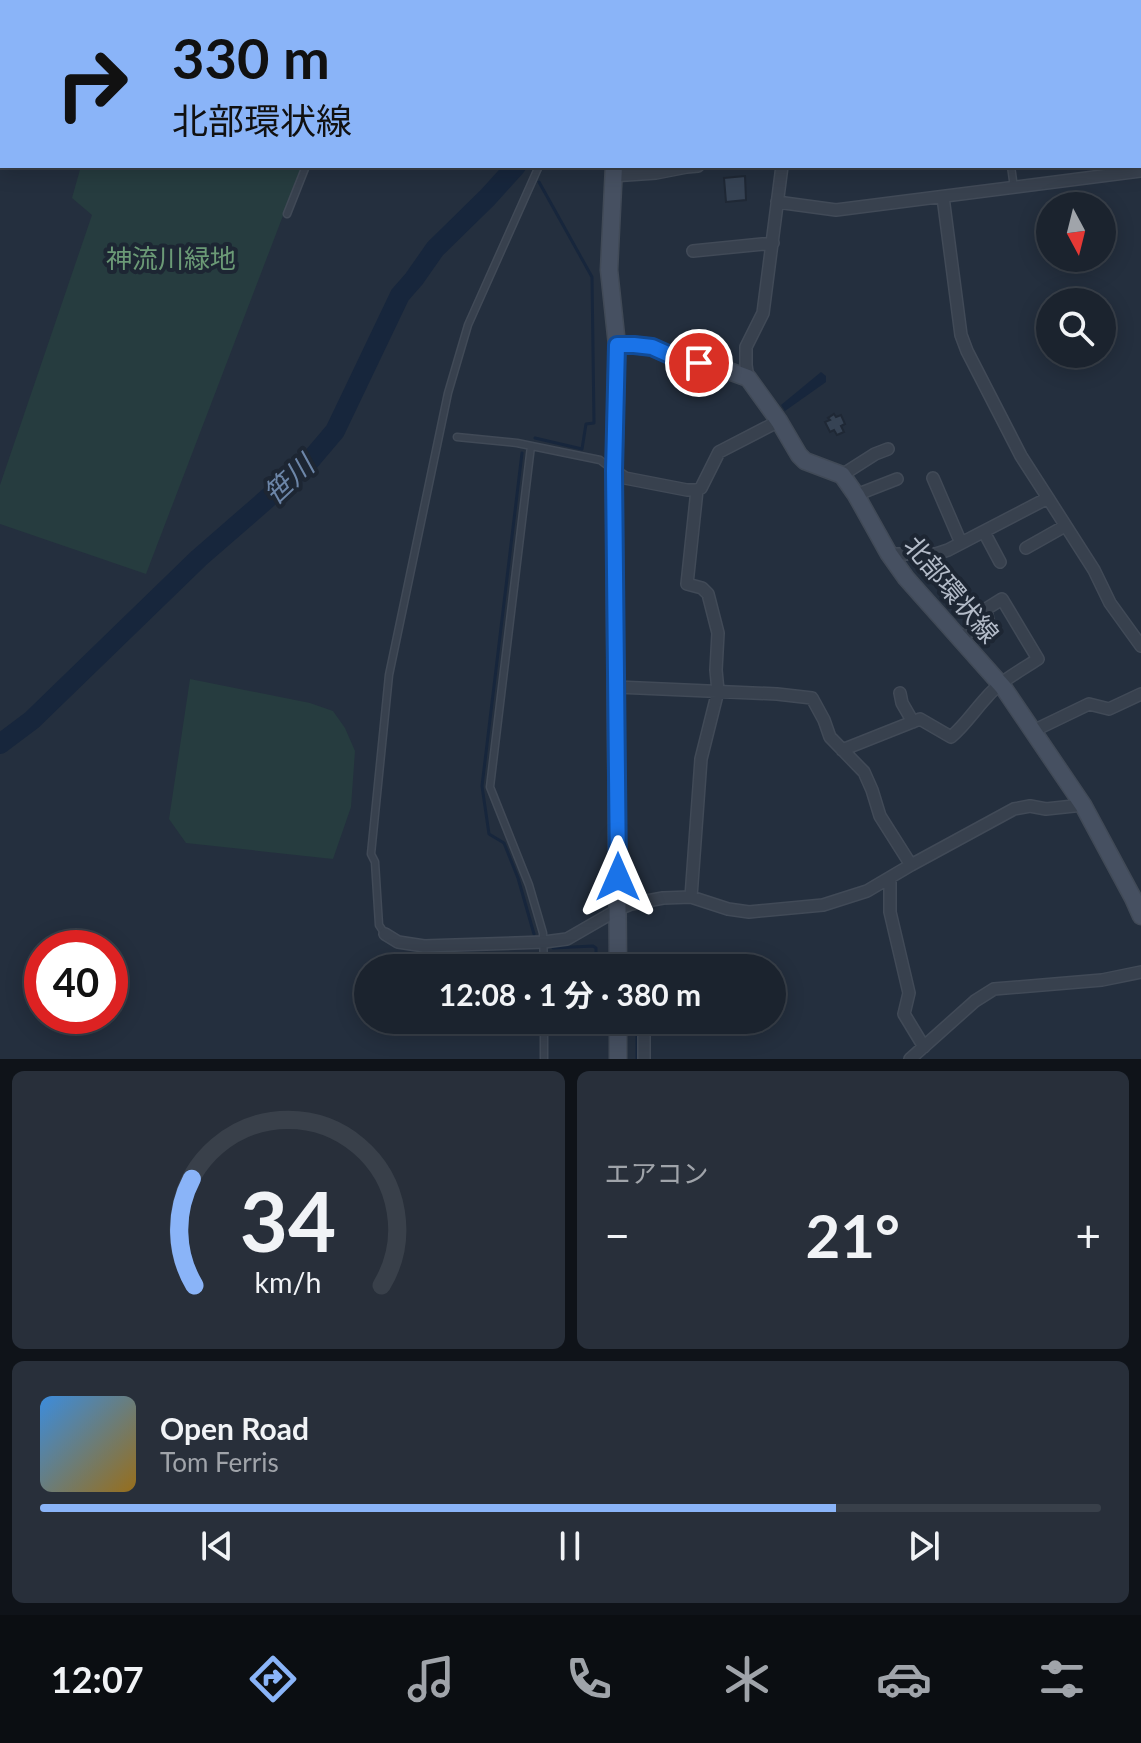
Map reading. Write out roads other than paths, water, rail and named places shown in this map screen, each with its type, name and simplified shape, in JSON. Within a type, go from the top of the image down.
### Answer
[{"type":"street","points":[[618,954],[614,471],[617,345],[609,270],[613,171],[656,173],[686,168]]},
{"type":"street","points":[[782,168],[763,313],[746,347],[748,378],[805,461],[842,475],[888,449]]},
{"type":"street","points":[[777,202],[836,210],[1014,188],[1093,172],[1141,171]]},
{"type":"street","points":[[943,197],[961,335],[967,351],[1021,456],[1094,570],[1110,603],[1141,646]]},
{"type":"street","points":[[693,251],[773,243]]},
{"type":"street","points":[[617,345],[652,347],[681,360],[718,367],[748,378]]},
{"type":"street","points":[[614,471],[625,478],[697,490],[701,488],[719,452],[779,421]]},
{"type":"street","name":"北部環状線","points":[[842,475],[906,578],[1000,684],[1033,731],[1083,805],[1137,897],[1141,916]]},
{"type":"street","points":[[933,478],[961,543]]},
{"type":"street","points":[[856,495],[897,479]]},
{"type":"street","points":[[691,897],[701,759],[718,691],[718,633],[708,594],[702,588],[687,584],[697,490]]},
{"type":"street","points":[[889,554],[936,554],[1048,498]]},
{"type":"street","points":[[1026,548],[1065,526]]},
{"type":"street","points":[[984,532],[1000,562]]},
{"type":"street","points":[[842,750],[920,719],[951,737],[1000,684],[1038,659],[1002,599],[986,609],[988,621],[960,637]]},
{"type":"street","points":[[617,687],[812,698],[830,737],[864,772],[880,816],[911,865]]},
{"type":"street","points":[[900,693],[913,722]]},
{"type":"street","points":[[1033,731],[1089,704],[1109,709],[1141,694]]},
{"type":"street","points":[[385,934],[398,942],[424,946],[544,942],[567,939],[619,909],[649,900],[691,897],[749,912],[838,902],[867,891],[1014,809],[1083,805]]},
{"type":"street","points":[[890,878],[890,912],[909,993],[904,1014],[924,1047]]},
{"type":"street","points":[[910,1059],[975,1001],[994,989],[1102,980],[1141,972]]},
{"type":"street","points":[[618,1034],[618,1059]]},
{"type":"street","points":[[644,1034],[644,1059]]},
{"type":"lane","points":[[287,214],[305,168]]},
{"type":"lane","points":[[385,934],[379,925],[375,862],[371,854],[389,675],[395,644],[436,440],[458,357],[468,325],[538,168]]},
{"type":"lane","points":[[1011,168],[1014,188]]},
{"type":"lane","points":[[457,437],[498,440],[600,460],[614,471]]},
{"type":"lane","points":[[531,446],[490,787],[529,885],[544,942],[544,954]]},
{"type":"lane","points":[[544,1034],[544,1059]]},
{"type":"water","points":[[821,372],[826,376],[826,382],[785,411],[781,405]]},
{"type":"waterway","name":"笹川","points":[[0,744],[32,720],[199,558],[307,464],[335,431],[400,295],[435,249],[514,168]]},
{"type":"waterway","points":[[535,438],[582,449],[586,424],[594,423],[592,277],[539,182]]},
{"type":"waterway","points":[[522,453],[482,786],[489,834],[504,843],[534,934]]},
{"type":"waterway","points":[[553,948],[593,946],[596,954]]},
{"type":"waterway","points":[[637,1034],[637,1059]]},
{"type":"park label","name":"神流川緑地","points":[[171,258]]}]
